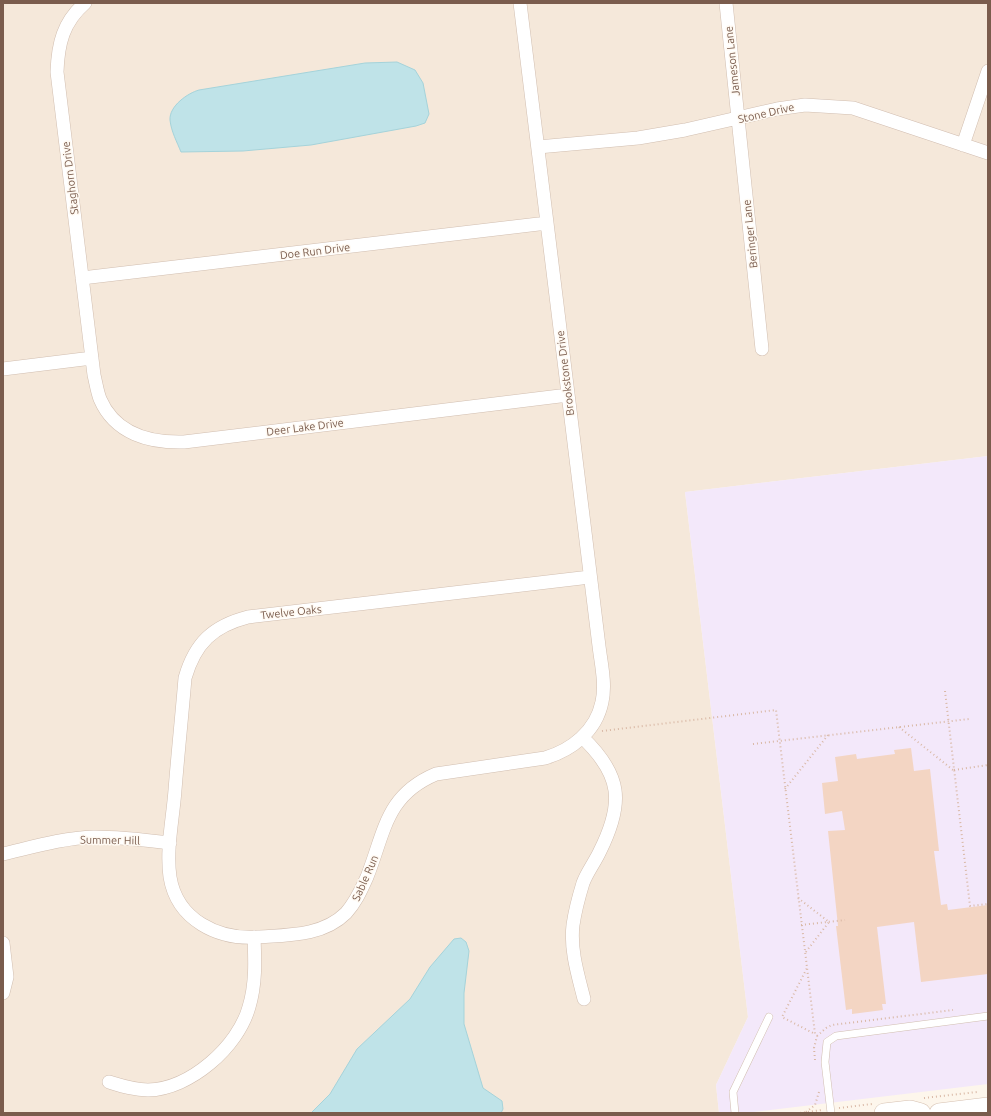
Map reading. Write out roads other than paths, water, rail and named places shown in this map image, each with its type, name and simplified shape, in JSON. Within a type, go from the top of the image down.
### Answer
[{"type":"street","name":"Brookstone Drive","points":[[520,3],[603,690],[602,701],[598,714],[585,740]]},
{"type":"street","name":"Jameson Lane","points":[[726,3],[738,119]]},
{"type":"street","name":"Staghorn Drive","points":[[84,4],[67,23],[61,38],[58,52],[57,72],[92,358]]},
{"type":"street","points":[[963,145],[988,71]]},
{"type":"street","name":"Stone Drive","points":[[538,147],[638,138],[738,119],[777,109],[805,105],[853,108],[988,153]]},
{"type":"street","name":"Beringer Lane","points":[[738,119],[762,349]]},
{"type":"street","name":"Doe Run Drive","points":[[82,278],[547,223]]},
{"type":"street","points":[[3,369],[92,358]]},
{"type":"street","name":"Deer Lake Drive","points":[[92,358],[94,375],[100,398],[116,421],[127,430],[141,437],[166,442],[184,442],[568,395]]},
{"type":"street","name":"Twelve Oaks","points":[[170,843],[185,678],[189,664],[197,650],[206,638],[217,629],[230,622],[248,617],[590,577]]},
{"type":"street","points":[[584,999],[573,953],[573,925],[583,883],[609,832],[616,800],[616,788],[608,767],[597,751],[585,740]]},
{"type":"street","name":"Sable Run","points":[[170,843],[170,878],[174,890],[189,914],[200,924],[212,931],[234,937],[254,937],[319,930],[333,924],[345,913],[361,892],[376,854],[384,826],[395,803],[420,780],[436,774],[545,758],[561,754],[585,740]]},
{"type":"street","name":"Summer Hill","points":[[3,854],[68,840],[93,837],[130,838],[170,843]]},
{"type":"street","points":[[109,1082],[132,1089],[150,1090],[172,1085],[193,1076],[216,1059],[236,1034],[249,1009],[255,975],[254,937]]},
{"type":"street","points":[[3,943],[7,977],[3,993]]},
{"type":"street","points":[[940,1113],[988,1108]]},
{"type":"street","points":[[884,1113],[910,1110],[921,1113]]},
{"type":"lane","points":[[830,1113],[824,1055],[828,1042],[836,1036],[988,1016]]},
{"type":"lane","points":[[735,1113],[733,1092],[769,1017]]},
{"type":"water","points":[[397,62],[415,70],[423,83],[429,114],[425,123],[416,126],[311,145],[243,151],[181,152],[174,136],[170,120],[173,110],[185,97],[199,90],[365,63]]},
{"type":"water","points":[[461,938],[466,942],[469,951],[464,993],[464,1024],[483,1088],[502,1101],[503,1109],[501,1113],[311,1113],[330,1094],[357,1049],[410,999],[430,967],[454,939]]}]
